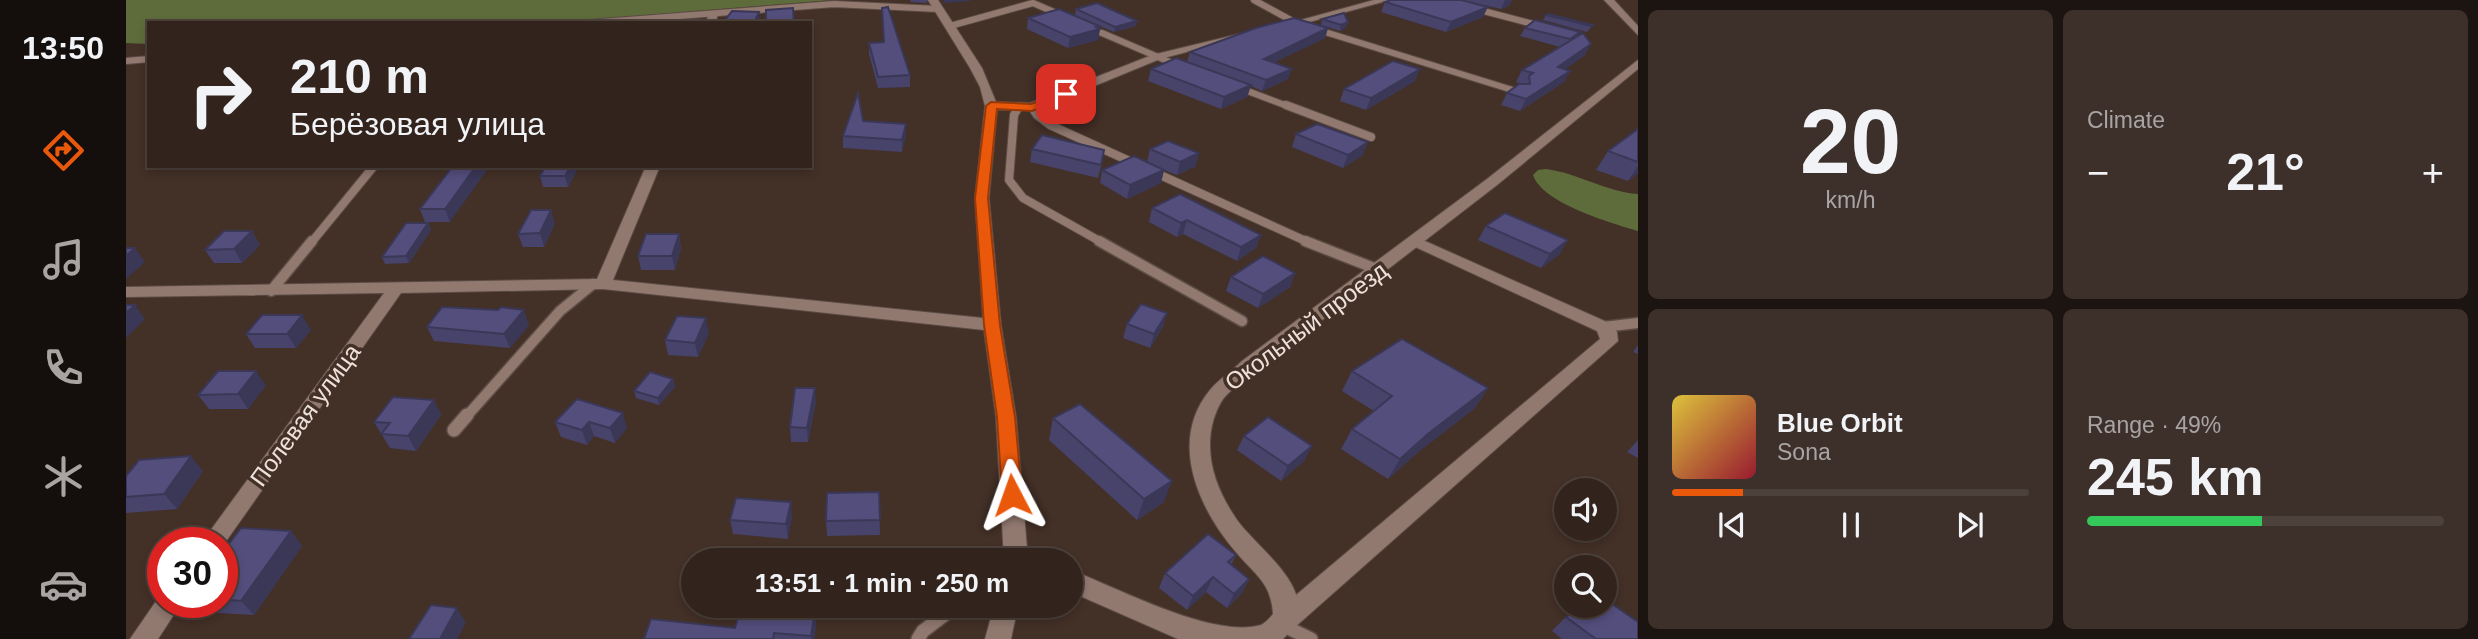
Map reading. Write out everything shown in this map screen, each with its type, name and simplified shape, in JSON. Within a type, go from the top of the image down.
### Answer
[{"type":"street","points":[[1272,29],[1385,0]]},
{"type":"street","points":[[1609,0],[1638,32]]},
{"type":"street","points":[[936,4],[986,87],[991,106],[982,198],[992,325],[1006,417],[1015,548]]},
{"type":"street","points":[[991,106],[1032,107],[1156,57],[1259,32]]},
{"type":"street","name":"Окольный проезд","points":[[1283,621],[1286,594],[1276,577],[1242,543],[1217,512],[1204,481],[1198,446],[1201,420],[1215,396],[1250,366],[1416,242],[1638,63]]},
{"type":"street","points":[[598,284],[652,168]]},
{"type":"street","points":[[1241,639],[1268,636],[1609,341],[1603,327],[1416,242]]},
{"type":"street","points":[[126,292],[598,284],[992,325]]},
{"type":"street","name":"Полевая улица","points":[[224,527],[396,288]]},
{"type":"street","points":[[1083,586],[1192,633],[1231,639]]},
{"type":"street","points":[[143,639],[158,618]]},
{"type":"street","points":[[998,639],[1003,618]]},
{"type":"lane","points":[[1254,0],[1296,23],[1519,93]]},
{"type":"lane","points":[[950,26],[1033,3],[1068,18]]},
{"type":"lane","points":[[650,21],[712,19],[834,4],[936,4]]},
{"type":"lane","points":[[1469,7],[1548,28]]},
{"type":"lane","points":[[1080,24],[1182,66]]},
{"type":"lane","points":[[126,61],[147,59]]},
{"type":"lane","points":[[1232,85],[1371,137]]},
{"type":"lane","points":[[1032,107],[1050,125],[1280,230],[1379,270]]},
{"type":"lane","points":[[1018,108],[1014,115],[1009,180],[1023,198],[1242,320]]},
{"type":"lane","points":[[271,291],[372,168]]},
{"type":"lane","points":[[454,430],[560,311],[598,284]]},
{"type":"lane","points":[[1603,327],[1638,323]]},
{"type":"lane","points":[[918,639],[923,631],[940,618]]},
{"type":"lane","points":[[1283,621],[1311,639]]},
{"type":"green space","points":[[126,0],[833,0],[574,21],[147,21],[147,44],[126,43]]},
{"type":"green space","points":[[1546,169],[1626,193],[1638,194],[1638,231],[1579,210],[1549,194],[1533,175],[1538,170]]},
{"type":"building","points":[[1461,0],[1488,7],[1451,22],[1385,2]]},
{"type":"building","points":[[1097,3],[1137,21],[1115,27],[1076,9]]},
{"type":"building","points":[[888,7],[910,75],[878,77],[869,43],[884,42],[882,8]]},
{"type":"building","points":[[793,8],[794,21],[766,21],[766,10]]},
{"type":"building","points":[[1059,9],[1099,26],[1096,27],[1100,29],[1070,37],[1028,18]]},
{"type":"building","points":[[732,11],[759,12],[755,21],[724,21]]},
{"type":"building","points":[[1344,13],[1348,22],[1341,25],[1322,19]]},
{"type":"building","points":[[1548,14],[1593,25],[1546,15]]},
{"type":"building","points":[[1294,18],[1328,28],[1264,59],[1292,69],[1266,80],[1190,52],[1256,28]]},
{"type":"building","points":[[1535,20],[1580,32],[1570,39],[1525,28]]},
{"type":"building","points":[[1583,33],[1591,44],[1558,67],[1570,71],[1526,99],[1507,93],[1519,84],[1530,84],[1529,76],[1533,73],[1522,70]]},
{"type":"building","points":[[1176,58],[1251,85],[1224,97],[1151,69]]},
{"type":"building","points":[[1393,61],[1420,69],[1371,98],[1344,89]]},
{"type":"building","points":[[858,93],[863,121],[906,124],[902,140],[843,136]]},
{"type":"building","points":[[1317,124],[1368,142],[1348,155],[1296,134]]},
{"type":"building","points":[[1638,129],[1638,162],[1608,151]]},
{"type":"building","points":[[1042,135],[1104,150],[1101,165],[1032,149]]},
{"type":"building","points":[[1168,141],[1199,153],[1180,162],[1150,149]]},
{"type":"building","points":[[1134,156],[1164,170],[1130,185],[1102,170]]},
{"type":"building","points":[[451,168],[475,168],[445,209],[420,209]]},
{"type":"building","points":[[545,168],[570,168],[565,176],[540,176]]},
{"type":"building","points":[[1180,194],[1261,235],[1241,247],[1187,220],[1181,223],[1152,208]]},
{"type":"building","points":[[531,210],[551,210],[540,233],[518,234]]},
{"type":"building","points":[[1505,213],[1568,240],[1550,254],[1486,226]]},
{"type":"building","points":[[406,223],[428,223],[406,256],[382,257]]},
{"type":"building","points":[[224,231],[252,231],[234,249],[205,250]]},
{"type":"building","points":[[646,234],[679,234],[672,256],[638,256]]},
{"type":"building","points":[[126,248],[135,248],[126,256]]},
{"type":"building","points":[[1263,256],[1295,273],[1263,294],[1231,277]]},
{"type":"building","points":[[1141,304],[1167,313],[1154,334],[1127,324]]},
{"type":"building","points":[[126,305],[135,305],[126,313]]},
{"type":"building","points":[[442,307],[498,310],[501,307],[524,310],[504,334],[427,327]]},
{"type":"building","points":[[262,315],[302,315],[287,334],[246,334]]},
{"type":"building","points":[[677,316],[706,318],[695,343],[665,340]]},
{"type":"building","points":[[1402,339],[1488,388],[1400,459],[1352,429],[1392,396],[1352,371]]},
{"type":"building","points":[[218,371],[256,371],[238,394],[198,395]]},
{"type":"building","points":[[650,372],[673,379],[658,398],[634,391]]},
{"type":"building","points":[[795,388],[815,388],[807,428],[790,427]]},
{"type":"building","points":[[393,397],[434,400],[408,436],[381,434],[390,423],[374,422]]},
{"type":"building","points":[[577,399],[623,413],[610,428],[589,422],[582,430],[555,422]]},
{"type":"building","points":[[1080,404],[1172,481],[1144,499],[1053,418]]},
{"type":"building","points":[[1268,417],[1312,446],[1288,466],[1244,436]]},
{"type":"building","points":[[191,456],[164,494],[126,497],[126,476],[139,460]]},
{"type":"building","points":[[879,492],[880,520],[826,521],[827,493]]},
{"type":"building","points":[[736,498],[791,502],[786,524],[730,520]]},
{"type":"building","points":[[241,528],[291,531],[241,601],[238,601],[238,532]]},
{"type":"building","points":[[1208,534],[1236,555],[1228,562],[1249,579],[1234,594],[1213,577],[1193,596],[1165,573]]},
{"type":"building","points":[[431,605],[457,608],[440,639],[409,639]]},
{"type":"building","points":[[1617,607],[1638,622],[1638,639],[1596,639],[1567,618],[1617,618]]},
{"type":"building","points":[[738,618],[814,618],[811,636],[774,633],[773,639],[644,639],[651,619],[735,628]]},
{"type":"route","points":[[1012,495],[1006,417],[992,325],[984,237],[982,198],[991,106],[1032,107],[1066,94]]}]
